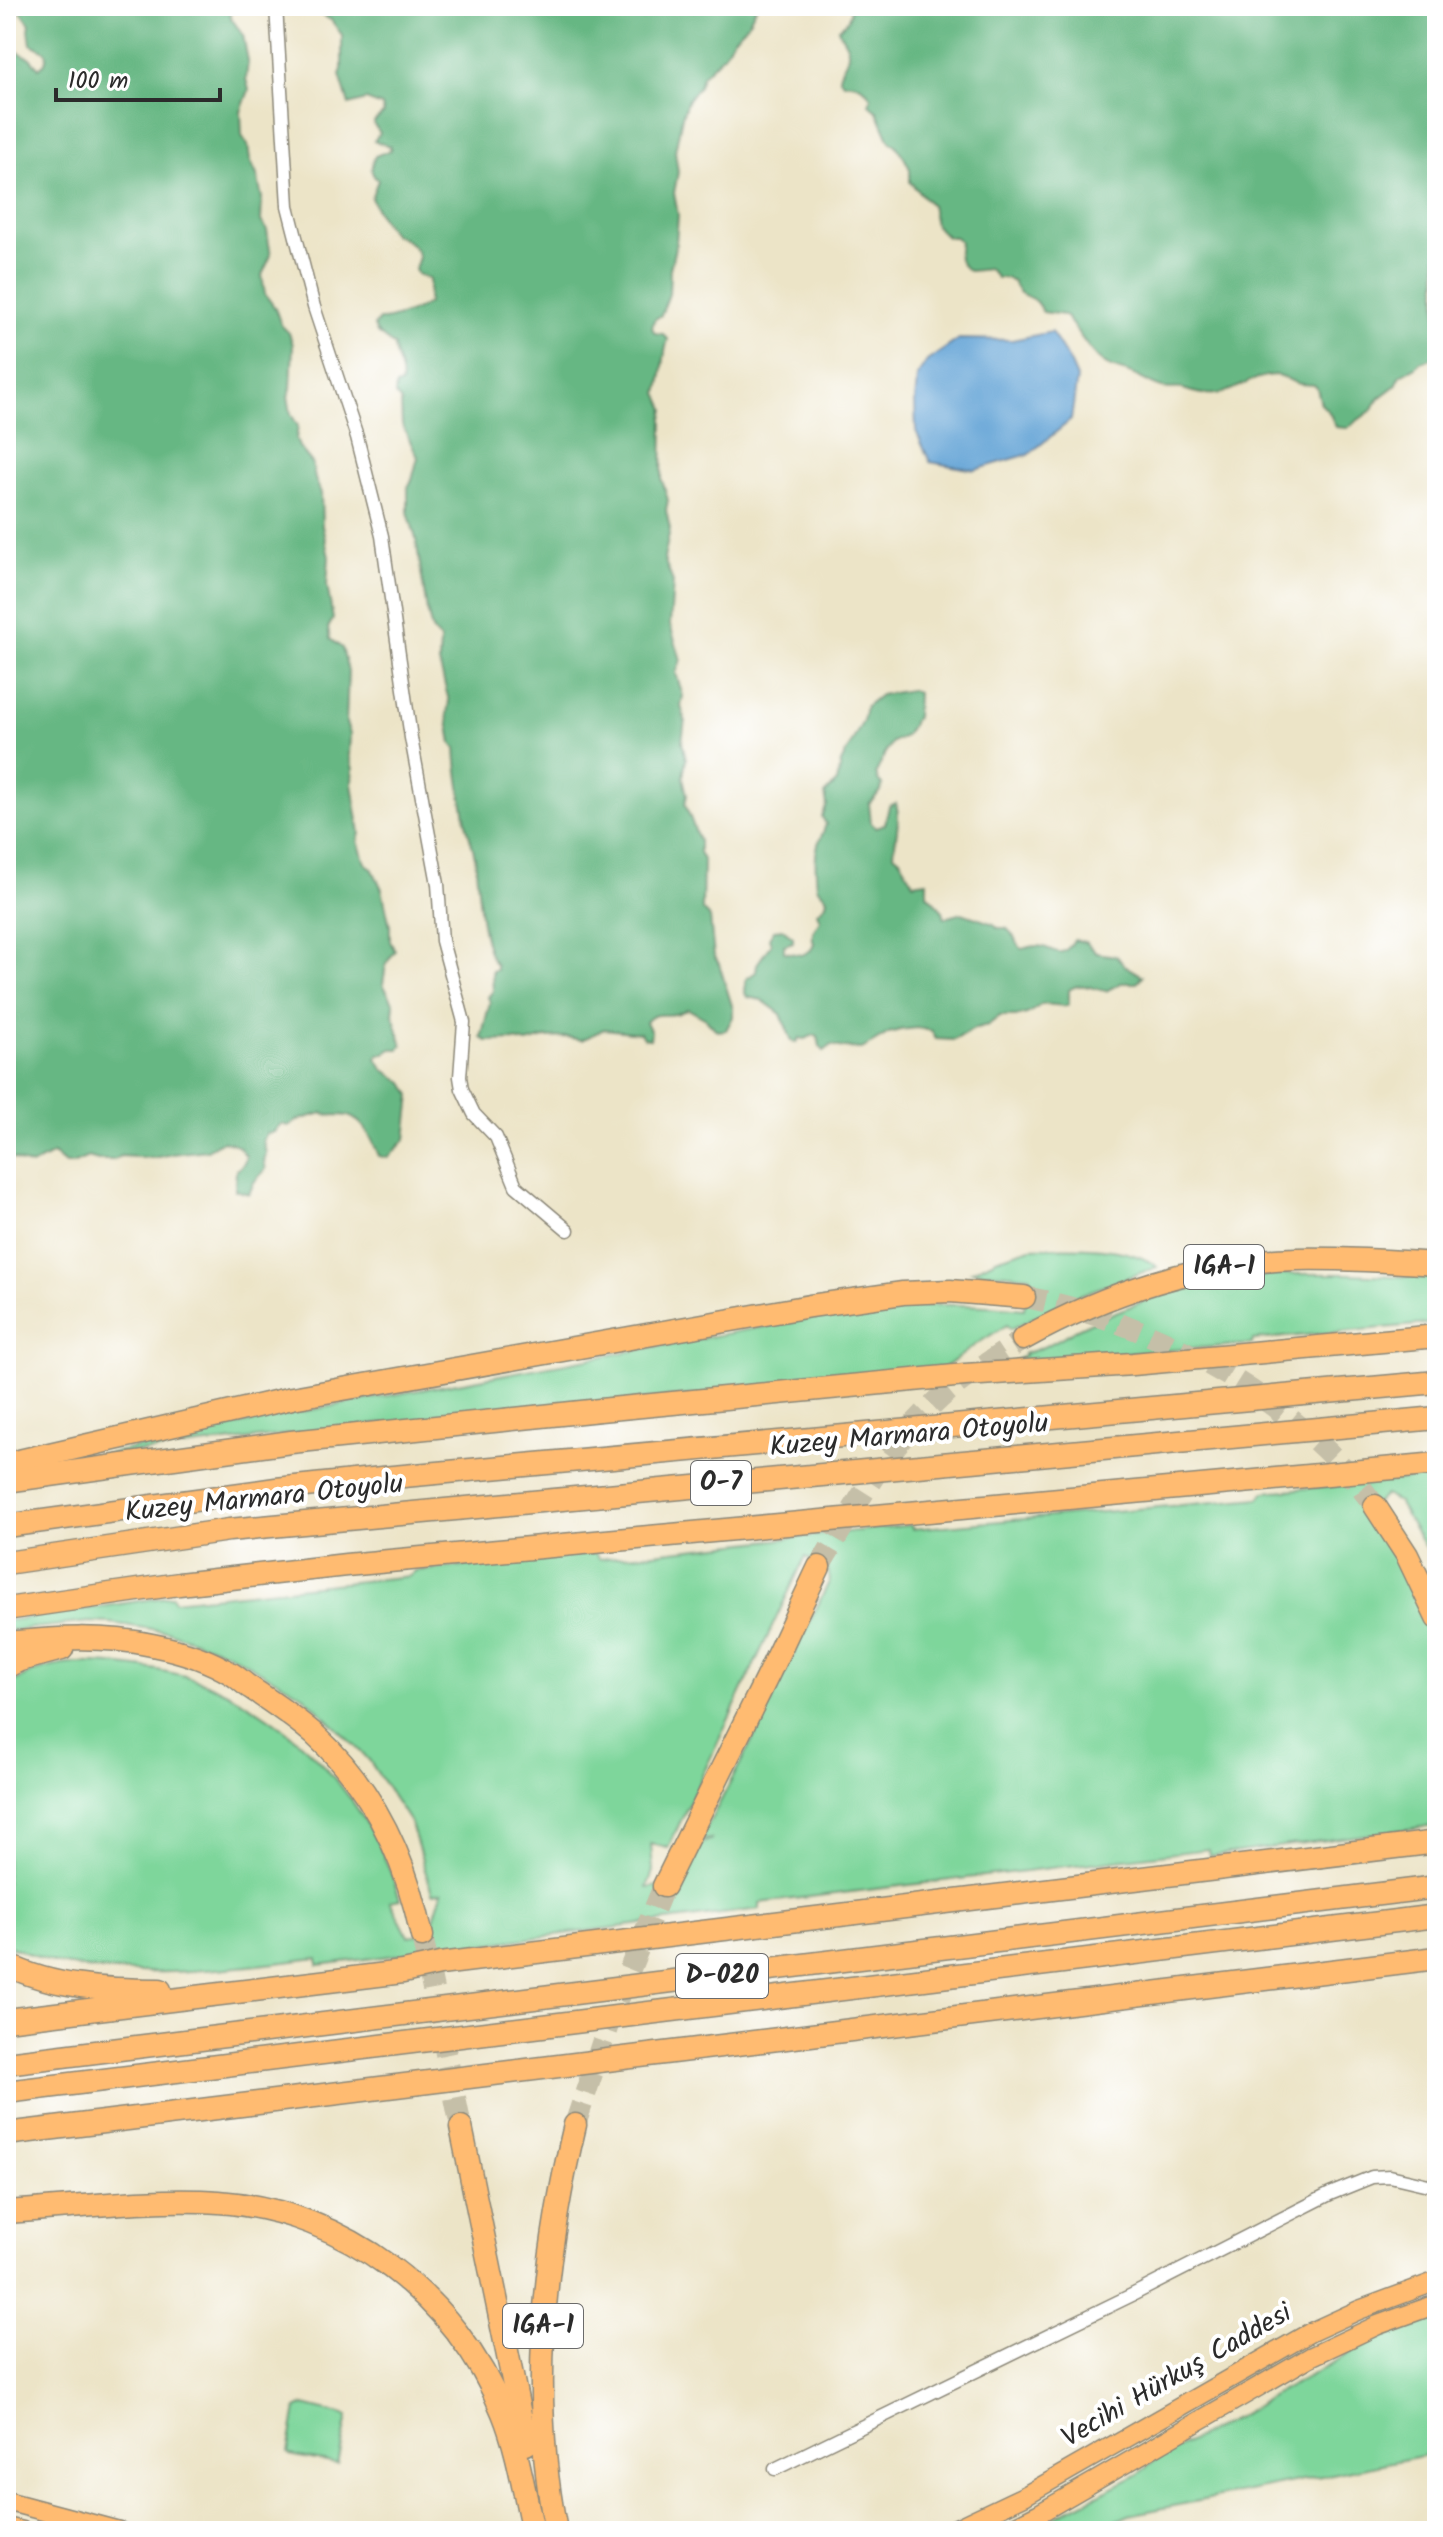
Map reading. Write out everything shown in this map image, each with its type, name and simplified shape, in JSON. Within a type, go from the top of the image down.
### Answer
[{"type":"highway","name":"IGA-1","points":[[1023,1339],[1076,1312],[1131,1291],[1215,1269],[1295,1259],[1437,1264]]},
{"type":"highway","points":[[6,1464],[292,1398],[810,1306],[903,1293],[950,1291],[1024,1297]]},
{"type":"highway","points":[[6,1481],[291,1442],[585,1411],[965,1375],[1133,1364],[1437,1336]]},
{"type":"highway","name":"Kuzey Marmara Otoyolu","points":[[6,1526],[276,1489],[382,1478],[1437,1382]]},
{"type":"highway","name":"Kuzey Marmara Otoyolu","points":[[6,1563],[245,1529],[1437,1418]]},
{"type":"highway","points":[[6,1609],[179,1584],[346,1565],[1437,1464]]},
{"type":"highway","points":[[1375,1506],[1407,1555],[1437,1618]]},
{"type":"highway","points":[[664,1886],[819,1567]]},
{"type":"highway","points":[[6,1643],[66,1638],[151,1645],[233,1674],[315,1735],[358,1783],[397,1850],[411,1887],[422,1936]]},
{"type":"highway","points":[[6,1667],[57,1650],[114,1650],[152,1654],[183,1662],[250,1688]]},
{"type":"highway","points":[[6,2020],[1437,1842]]},
{"type":"highway","name":"D-020","points":[[6,2063],[1437,1887]]},
{"type":"highway","name":"D-020","points":[[6,2092],[1437,1916]]},
{"type":"highway","points":[[6,2134],[1437,1958]]},
{"type":"highway","points":[[6,1964],[40,1978],[134,1990],[189,1989],[418,1962],[440,1964]]},
{"type":"highway","name":"IGA-1","points":[[544,2530],[547,2482],[541,2415],[543,2329],[549,2256],[575,2125]]},
{"type":"highway","points":[[461,2127],[544,2530]]},
{"type":"highway","points":[[6,2212],[219,2202],[294,2217],[351,2241],[380,2259],[426,2296],[471,2351],[496,2397],[544,2530]]},
{"type":"main road","name":"Vecihi Hürkuş Caddesi","points":[[950,2531],[1026,2495],[1311,2332],[1437,2281]]},
{"type":"main road","name":"Vecihi Hürkuş Caddesi","points":[[1004,2531],[1310,2357],[1378,2325],[1437,2304]]},
{"type":"main road","points":[[6,2501],[119,2531]]},
{"type":"main road","points":[[8,2529],[23,2531]]},
{"type":"street","points":[[276,6],[288,206],[314,307],[357,437],[382,536],[411,738],[438,884],[442,941],[464,1022],[462,1089],[474,1114],[496,1137],[516,1186],[568,1230]]},
{"type":"street","points":[[775,2469],[1134,2294],[1330,2194],[1372,2177],[1390,2176],[1437,2187]]},
{"type":"green space","points":[[17,6],[230,6],[231,18],[243,35],[249,90],[241,112],[242,136],[257,175],[262,198],[261,221],[267,230],[271,255],[262,275],[265,294],[293,345],[288,396],[291,414],[298,426],[296,439],[299,447],[312,463],[321,493],[322,526],[329,557],[327,585],[333,619],[328,628],[330,639],[342,648],[348,671],[346,723],[350,734],[349,755],[360,833],[358,841],[365,863],[372,868],[382,889],[390,941],[395,951],[386,964],[383,984],[394,1004],[393,1014],[402,1045],[399,1049],[379,1054],[377,1058],[383,1069],[404,1083],[411,1095],[406,1139],[388,1158],[379,1156],[364,1127],[348,1116],[323,1113],[289,1126],[281,1124],[274,1132],[266,1134],[263,1141],[266,1169],[254,1182],[249,1194],[235,1190],[236,1171],[246,1156],[239,1147],[223,1141],[207,1150],[154,1158],[120,1156],[114,1160],[98,1160],[88,1157],[72,1164],[65,1164],[53,1154],[31,1166],[6,1156],[6,40],[12,43],[15,51],[29,57],[39,68],[45,63],[47,54],[31,44],[30,24]]},
{"type":"green space","points":[[318,6],[757,6],[747,25],[725,53],[702,76],[682,116],[675,151],[678,172],[674,193],[678,215],[669,294],[652,328],[655,333],[663,334],[668,339],[658,393],[665,409],[662,480],[668,500],[666,510],[670,529],[664,559],[673,582],[670,625],[681,660],[676,673],[683,696],[681,706],[685,720],[682,742],[686,759],[683,777],[687,795],[685,804],[703,860],[702,910],[710,918],[714,956],[733,1009],[733,1017],[726,1030],[717,1031],[706,1019],[688,1009],[650,1018],[646,1022],[651,1032],[650,1039],[643,1038],[640,1033],[604,1029],[582,1040],[545,1038],[527,1043],[481,1038],[490,1002],[488,997],[493,991],[492,971],[496,970],[496,965],[483,929],[475,857],[447,714],[449,701],[439,663],[440,640],[432,630],[427,611],[416,539],[408,512],[408,487],[418,457],[402,425],[401,402],[395,395],[396,386],[401,384],[402,379],[394,346],[377,333],[374,326],[379,320],[390,319],[428,303],[429,279],[417,274],[415,269],[419,257],[415,249],[406,240],[394,235],[371,198],[378,180],[372,169],[375,156],[391,150],[390,146],[374,141],[380,133],[374,122],[384,113],[382,106],[366,100],[349,105],[340,75],[342,35],[331,20],[318,13]]},
{"type":"green space","points":[[851,6],[1437,6],[1437,356],[1420,362],[1401,375],[1396,385],[1379,398],[1372,410],[1347,428],[1336,427],[1321,404],[1314,385],[1298,384],[1280,376],[1260,378],[1222,393],[1208,394],[1162,388],[1112,368],[1095,356],[1064,315],[1043,312],[1033,299],[1018,291],[1013,281],[997,278],[989,269],[970,271],[962,265],[960,242],[955,237],[947,237],[935,225],[931,205],[910,182],[910,169],[896,145],[890,141],[877,111],[869,104],[869,94],[860,86],[844,83],[839,78],[848,49],[838,28],[848,19]]},
{"type":"green space","points":[[911,690],[917,693],[916,717],[905,736],[892,742],[885,753],[876,773],[882,784],[881,791],[869,804],[871,823],[875,827],[885,824],[889,806],[896,803],[898,822],[894,854],[913,883],[927,881],[927,894],[943,911],[945,918],[962,913],[998,928],[1006,928],[1022,949],[1042,946],[1060,952],[1074,940],[1085,942],[1096,953],[1116,956],[1142,976],[1137,983],[1121,983],[1106,991],[1074,987],[1069,990],[1066,1006],[1042,1004],[1027,1014],[1000,1016],[988,1025],[954,1040],[936,1039],[932,1031],[917,1028],[889,1033],[862,1049],[832,1045],[824,1051],[814,1035],[792,1041],[781,1014],[762,1000],[747,997],[746,979],[756,972],[757,964],[771,944],[769,938],[774,930],[783,929],[793,937],[793,942],[784,945],[784,952],[802,955],[811,950],[814,931],[820,920],[817,912],[826,904],[827,898],[817,887],[816,866],[818,844],[826,824],[822,817],[827,805],[825,794],[837,782],[841,763],[863,721],[866,706],[880,695]]},
{"type":"green space","points":[[1031,1248],[1114,1251],[1131,1254],[1157,1267],[1079,1295],[1011,1329],[1007,1325],[939,1372],[368,1425],[89,1458],[294,1413],[834,1314],[929,1305],[1024,1309],[1030,1276],[972,1271],[996,1259]]},
{"type":"green space","points":[[1288,1274],[1437,1278],[1437,1323],[1253,1340],[1252,1344],[1012,1362],[1024,1353],[1044,1347],[1087,1324],[1165,1294],[1246,1278]]},
{"type":"green space","points":[[1432,1477],[1433,1481],[1437,1481],[1437,1568],[1398,1502],[1385,1495],[1364,1513],[1384,1540],[1412,1591],[1437,1649],[1437,1825],[1209,1856],[1208,1849],[760,1903],[760,1909],[318,1965],[318,1958],[188,1971],[123,1972],[58,1964],[6,1945],[6,1687],[35,1672],[65,1664],[113,1664],[168,1672],[206,1683],[240,1700],[272,1720],[301,1744],[350,1798],[387,1863],[400,1899],[390,1901],[408,1936],[430,1933],[442,1892],[432,1893],[411,1824],[369,1760],[303,1695],[226,1652],[166,1631],[89,1622],[6,1631],[6,1621],[173,1596],[174,1601],[410,1576],[415,1571],[595,1553],[599,1559],[911,1525],[912,1529],[1260,1498],[1265,1492]],"holes":[[[805,1557],[828,1569],[830,1580],[700,1840],[712,1839],[700,1844],[671,1884],[647,1888],[653,1871],[651,1844],[668,1848]]]},
{"type":"green space","points":[[1437,2315],[1437,2453],[1129,2515],[1093,2531],[1026,2531],[1137,2475],[1161,2456],[1376,2339]]},
{"type":"green space","points":[[304,2405],[348,2416],[338,2464],[288,2453],[296,2409]]},
{"type":"water","points":[[1051,332],[1077,378],[1071,420],[1029,454],[975,470],[930,462],[916,431],[915,403],[917,376],[927,361],[959,339],[1012,340]]},
{"type":"tunnel","points":[[1024,1297],[1073,1308],[1122,1324],[1219,1370],[1305,1431],[1343,1467],[1375,1506]]},
{"type":"tunnel","points":[[819,1567],[870,1482],[916,1422],[954,1387],[1023,1339]]},
{"type":"tunnel","points":[[575,2125],[613,2010],[664,1886]]},
{"type":"tunnel","points":[[422,1936],[461,2127]]}]
